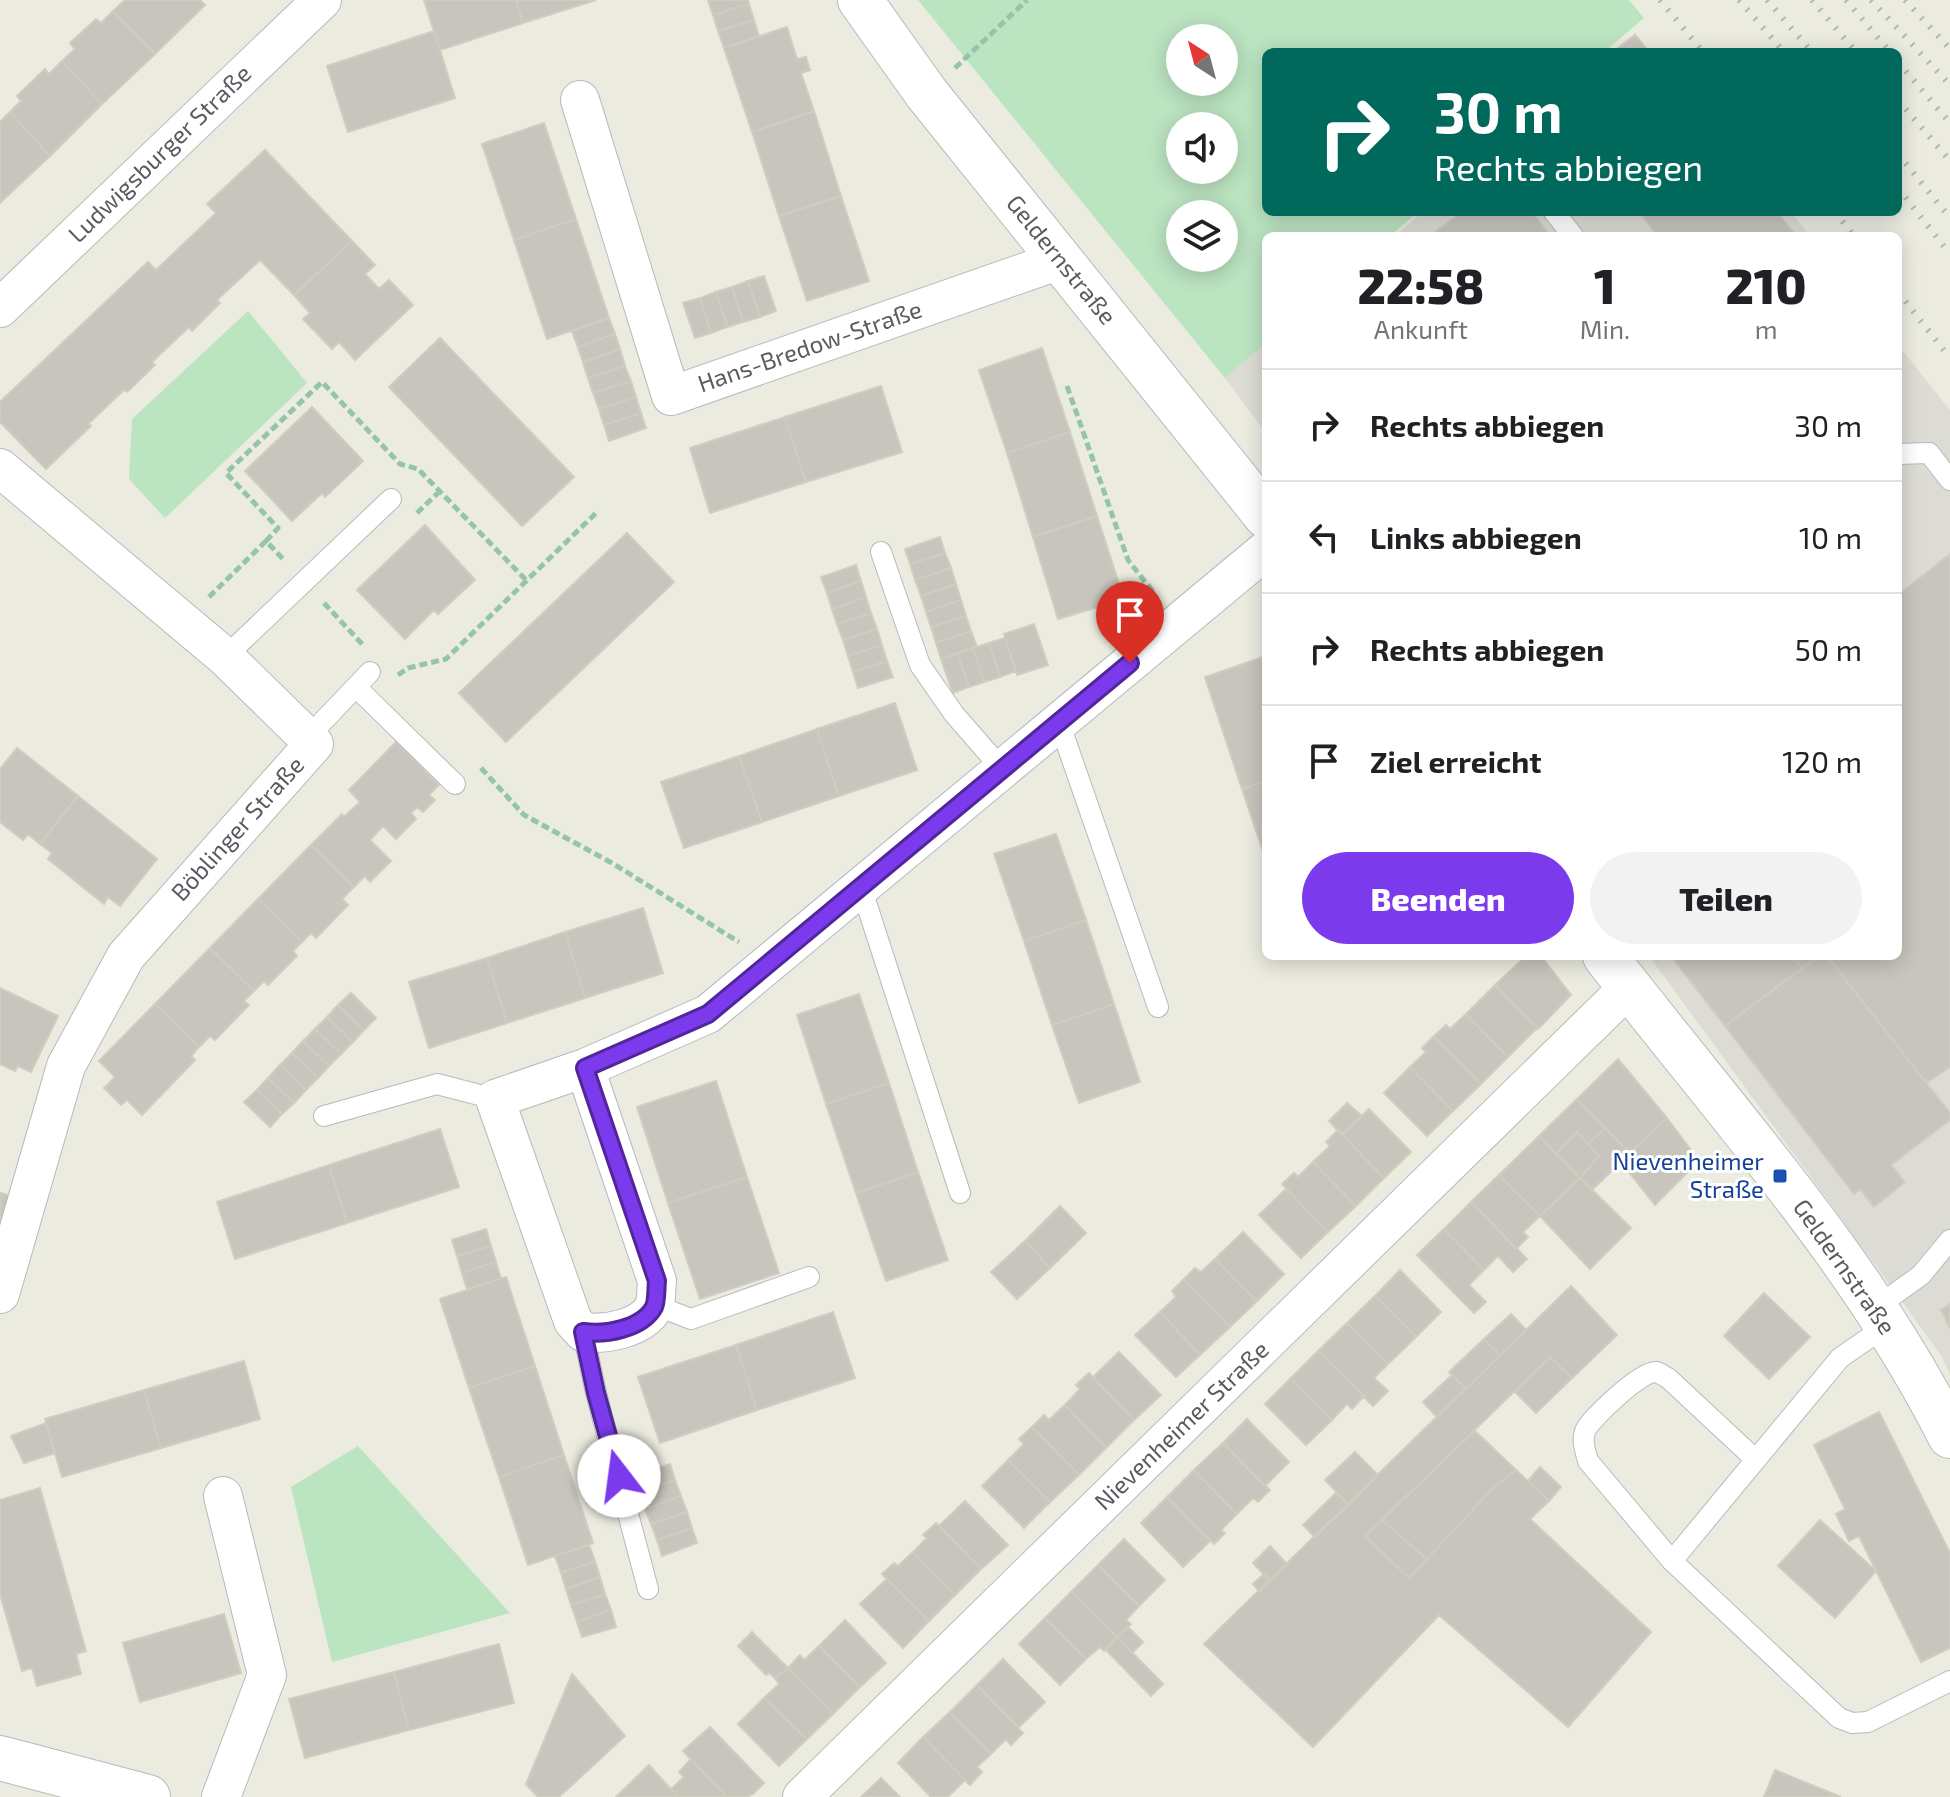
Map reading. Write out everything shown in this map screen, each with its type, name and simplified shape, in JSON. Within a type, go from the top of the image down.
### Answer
[{"type":"street","name":"Geldernstraße","points":[[860,0],[927,94],[1262,511]]},
{"type":"street","name":"Ludwigsburger Straße","points":[[2,301],[310,4]]},
{"type":"street","name":"Hans-Bredow-Straße","points":[[580,100],[671,396],[1060,260]]},
{"type":"street","name":"Böblinger Straße","points":[[0,468],[225,657],[314,744],[126,956],[66,1066],[0,1294]]},
{"type":"street","points":[[585,1068],[657,1281],[655,1305],[643,1321],[600,1334],[583,1332],[573,1321],[495,1099],[585,1068],[708,1014],[1262,553]]},
{"type":"street","name":"Geldernstraße","points":[[1617,972],[1780,1176],[1881,1317],[1930,1396],[1950,1436]]},
{"type":"street","name":"Nievenheimer Straße","points":[[802,1797],[1617,972]]},
{"type":"street","points":[[221,1797],[267,1675],[223,1496]]},
{"type":"street","points":[[0,1758],[148,1797]]},
{"type":"lane","points":[[1557,216],[1570,232]]},
{"type":"lane","points":[[1902,454],[1929,453],[1950,480]]},
{"type":"lane","points":[[225,657],[391,499]]},
{"type":"lane","points":[[881,552],[920,665],[954,714],[1002,769]]},
{"type":"lane","points":[[307,738],[371,670],[455,784]]},
{"type":"lane","points":[[1059,722],[1158,1007]]},
{"type":"lane","points":[[861,887],[960,1193]]},
{"type":"lane","points":[[324,1116],[437,1084],[495,1099]]},
{"type":"lane","points":[[1672,1561],[1840,1358],[1921,1275],[1950,1240]]},
{"type":"lane","points":[[655,1305],[691,1319],[809,1277]]},
{"type":"lane","points":[[583,1332],[648,1589]]},
{"type":"lane","points":[[1756,1460],[1668,1378],[1656,1372],[1645,1374],[1631,1384],[1587,1429],[1583,1445],[1588,1461],[1672,1561],[1839,1718],[1852,1723],[1868,1722],[1950,1681]]},
{"type":"path","points":[[927,94],[1027,0]]},
{"type":"path","points":[[184,622],[278,528],[226,473],[322,382],[400,464],[418,469],[527,581]]},
{"type":"path","points":[[1067,386],[1128,560],[1178,623]]},
{"type":"path","points":[[395,678],[408,668],[446,659],[596,513]]},
{"type":"path","points":[[266,541],[304,582],[371,670],[395,678],[401,686]]},
{"type":"path","points":[[472,759],[524,815],[612,863],[771,961]]},
{"type":"shaded area","points":[[1418,216],[1794,216],[1807,232],[1399,232]]},
{"type":"shaded area","points":[[1262,346],[1262,428],[1225,378]]},
{"type":"shaded area","points":[[1902,350],[1950,410],[1950,1374],[1941,1355],[1652,960],[1902,960]]},
{"type":"green space","points":[[918,0],[1629,0],[1644,18],[1609,48],[1262,48],[1262,216],[1413,216],[1395,232],[1262,232],[1262,346],[1225,378]]},
{"type":"green space","points":[[248,311],[307,383],[165,518],[129,479],[132,419]]},
{"type":"green space","points":[[358,1446],[510,1613],[332,1662],[291,1487]]},
{"type":"building","points":[[125,0],[200,0],[205,5],[155,54],[113,11]]},
{"type":"building","points":[[424,0],[516,0],[523,23],[440,50]]},
{"type":"building","points":[[516,0],[596,0],[523,23]]},
{"type":"building","points":[[708,0],[748,0],[749,4],[713,15]]},
{"type":"building","points":[[749,4],[754,20],[718,31],[713,15]]},
{"type":"building","points":[[113,11],[155,54],[102,104],[62,61],[75,49],[70,43],[96,19],[101,23]]},
{"type":"building","points":[[754,20],[759,36],[724,48],[718,31]]},
{"type":"building","points":[[787,27],[797,59],[806,57],[810,70],[801,73],[814,111],[752,132],[724,48]]},
{"type":"building","points":[[434,31],[455,98],[348,132],[327,66]]},
{"type":"building","points":[[1635,35],[1646,48],[1618,48]]},
{"type":"building","points":[[62,61],[102,104],[50,156],[10,112],[21,101],[17,96],[45,69],[49,74]]},
{"type":"building","points":[[814,111],[841,196],[779,216],[752,132]]},
{"type":"building","points":[[10,112],[50,156],[0,203],[0,122]]},
{"type":"building","points":[[544,123],[576,219],[514,240],[482,144]]},
{"type":"building","points":[[265,150],[352,241],[294,295],[260,260],[217,300],[220,303],[192,331],[189,327],[152,362],[155,365],[88,424],[91,426],[46,469],[0,422],[0,402],[148,262],[156,270],[216,213],[207,204]]},
{"type":"building","points":[[841,196],[869,281],[807,301],[779,216]]},
{"type":"building","points":[[1457,216],[1535,216],[1547,232],[1435,232]]},
{"type":"building","points":[[1642,216],[1780,216],[1793,232],[1655,232]]},
{"type":"building","points":[[576,219],[609,318],[547,339],[514,240]]},
{"type":"building","points":[[352,241],[375,265],[365,274],[379,289],[389,280],[413,305],[355,360],[339,342],[332,349],[303,319],[310,313],[294,295]]},
{"type":"building","points":[[764,276],[776,311],[760,317],[748,281]]},
{"type":"building","points":[[748,281],[760,317],[743,322],[732,287]]},
{"type":"building","points":[[732,287],[743,322],[727,327],[716,292]]},
{"type":"building","points":[[716,292],[727,327],[711,333],[700,298]]},
{"type":"building","points":[[700,298],[711,333],[695,338],[683,303]]},
{"type":"building","points":[[609,318],[615,334],[578,347],[572,331]]},
{"type":"building","points":[[615,334],[620,349],[583,362],[578,347]]},
{"type":"building","points":[[440,338],[574,477],[522,526],[389,387]]},
{"type":"building","points":[[1042,348],[1070,432],[1007,453],[979,370]]},
{"type":"building","points":[[620,349],[625,366],[588,378],[583,362]]},
{"type":"building","points":[[625,366],[631,381],[593,393],[588,378]]},
{"type":"building","points":[[631,381],[636,397],[599,409],[593,393]]},
{"type":"building","points":[[881,386],[902,452],[806,482],[785,417]]},
{"type":"building","points":[[636,397],[641,413],[604,425],[599,409]]},
{"type":"building","points":[[312,407],[363,461],[325,497],[322,493],[292,521],[245,471]]},
{"type":"building","points":[[641,413],[646,428],[609,441],[604,425]]},
{"type":"building","points":[[785,417],[806,482],[710,513],[690,448]]},
{"type":"building","points":[[1070,432],[1097,516],[1033,537],[1007,453]]},
{"type":"building","points":[[1097,516],[1124,599],[1058,619],[1033,537]]},
{"type":"building","points":[[425,525],[475,580],[438,614],[434,610],[405,639],[357,590]]},
{"type":"building","points":[[627,533],[674,582],[506,742],[459,693]]},
{"type":"building","points":[[940,537],[945,553],[910,564],[905,549]]},
{"type":"building","points":[[945,553],[951,568],[915,580],[910,564]]},
{"type":"building","points":[[1950,554],[1950,1067],[1926,1083],[1830,960],[1902,960],[1902,592]]},
{"type":"building","points":[[856,565],[861,581],[827,593],[821,577]]},
{"type":"building","points":[[951,568],[956,584],[921,596],[915,580]]},
{"type":"building","points":[[861,581],[866,597],[832,609],[827,593]]},
{"type":"building","points":[[956,584],[961,600],[926,612],[921,596]]},
{"type":"building","points":[[866,597],[871,613],[837,624],[832,609]]},
{"type":"building","points":[[961,600],[966,616],[931,627],[926,612]]},
{"type":"building","points":[[871,613],[877,629],[843,640],[837,624]]},
{"type":"building","points":[[966,616],[971,631],[936,643],[931,627]]},
{"type":"building","points":[[1034,624],[1048,665],[1017,675],[1004,634]]},
{"type":"building","points":[[877,629],[882,645],[848,656],[843,640]]},
{"type":"building","points":[[971,631],[977,647],[941,659],[936,643]]},
{"type":"building","points":[[1005,638],[1016,671],[1000,677],[989,643]]},
{"type":"building","points":[[989,643],[1000,677],[984,682],[973,648]]},
{"type":"building","points":[[882,645],[887,661],[853,672],[848,656]]},
{"type":"building","points":[[973,648],[984,682],[969,687],[957,653]]},
{"type":"building","points":[[957,653],[969,687],[953,693],[941,659]]},
{"type":"building","points":[[1262,657],[1262,782],[1242,789],[1205,677]]},
{"type":"building","points":[[887,661],[893,677],[858,688],[853,672]]},
{"type":"building","points":[[895,703],[917,770],[839,796],[817,729]]},
{"type":"building","points":[[817,729],[839,796],[762,822],[739,756]]},
{"type":"building","points":[[396,742],[439,785],[429,795],[435,800],[423,812],[417,807],[411,813],[416,819],[396,839],[383,826],[370,840],[391,861],[370,882],[365,876],[354,887],[311,845],[342,814],[344,817],[360,802],[349,790]]},
{"type":"building","points":[[17,748],[78,796],[40,844],[28,834],[23,840],[0,822],[0,769]]},
{"type":"building","points":[[739,756],[762,822],[684,848],[661,782]]},
{"type":"building","points":[[1262,782],[1262,848],[1242,789]]},
{"type":"building","points":[[78,796],[157,859],[120,906],[108,897],[104,904],[48,859],[52,853],[40,844]]},
{"type":"building","points":[[1056,834],[1086,920],[1024,941],[994,854]]},
{"type":"building","points":[[311,845],[354,887],[342,899],[348,905],[316,938],[311,933],[302,942],[258,899]]},
{"type":"building","points":[[258,899],[302,942],[293,951],[297,956],[268,985],[264,981],[254,991],[210,948]]},
{"type":"building","points":[[643,908],[663,973],[585,998],[565,932]]},
{"type":"building","points":[[1086,920],[1114,1004],[1052,1025],[1024,941]]},
{"type":"building","points":[[565,932],[585,998],[507,1023],[487,958]]},
{"type":"building","points":[[210,948],[254,991],[244,1001],[249,1005],[215,1040],[210,1036],[199,1047],[155,1004]]},
{"type":"building","points":[[487,958],[507,1023],[429,1048],[409,982]]},
{"type":"building","points":[[1522,960],[1544,960],[1571,995],[1538,1029],[1495,985]]},
{"type":"building","points":[[1674,960],[1796,960],[1802,968],[1725,1026]]},
{"type":"building","points":[[1796,960],[1813,960],[1802,968]]},
{"type":"building","points":[[1814,960],[1830,960],[1950,1113],[1950,1120],[1891,1165],[1905,1182],[1874,1207],[1860,1189],[1854,1194],[1725,1026]]},
{"type":"building","points":[[1495,985],[1537,1028],[1508,1057],[1466,1014]]},
{"type":"building","points":[[0,988],[58,1016],[31,1072],[18,1066],[15,1071],[0,1064]]},
{"type":"building","points":[[351,993],[376,1018],[364,1030],[338,1005]]},
{"type":"building","points":[[859,994],[889,1083],[826,1104],[797,1015]]},
{"type":"building","points":[[155,1004],[199,1047],[191,1056],[195,1060],[142,1115],[127,1100],[121,1105],[104,1088],[115,1077],[99,1061]]},
{"type":"building","points":[[1114,1004],[1140,1082],[1079,1103],[1052,1025]]},
{"type":"building","points":[[338,1005],[364,1030],[353,1042],[327,1017]]},
{"type":"building","points":[[1466,1014],[1508,1057],[1481,1084],[1434,1036],[1446,1025],[1450,1029]]},
{"type":"building","points":[[327,1017],[353,1042],[341,1054],[315,1029]]},
{"type":"building","points":[[315,1029],[341,1054],[329,1066],[303,1041]]},
{"type":"building","points":[[1434,1036],[1481,1084],[1453,1111],[1410,1067],[1426,1052],[1422,1048]]},
{"type":"building","points":[[303,1041],[329,1066],[318,1078],[292,1053]]},
{"type":"building","points":[[292,1053],[318,1078],[306,1090],[280,1065]]},
{"type":"building","points":[[1618,1059],[1667,1118],[1630,1153],[1577,1099]]},
{"type":"building","points":[[280,1065],[306,1090],[294,1103],[268,1078]]},
{"type":"building","points":[[1410,1067],[1453,1111],[1427,1136],[1384,1093]]},
{"type":"building","points":[[268,1078],[294,1103],[282,1114],[257,1090]]},
{"type":"building","points":[[716,1081],[747,1177],[668,1203],[637,1107]]},
{"type":"building","points":[[889,1083],[918,1172],[856,1193],[826,1104]]},
{"type":"building","points":[[257,1090],[282,1114],[270,1127],[244,1102]]},
{"type":"building","points":[[1577,1099],[1605,1128],[1588,1144],[1577,1132],[1556,1154],[1539,1136]]},
{"type":"building","points":[[1347,1103],[1362,1116],[1342,1135],[1329,1121]]},
{"type":"building","points":[[1369,1109],[1411,1152],[1384,1178],[1342,1135]]},
{"type":"building","points":[[1667,1118],[1699,1161],[1655,1205],[1621,1162]]},
{"type":"building","points":[[1605,1128],[1630,1153],[1592,1190],[1580,1178],[1599,1156],[1588,1144]]},
{"type":"building","points":[[440,1129],[459,1187],[347,1223],[329,1165]]},
{"type":"building","points":[[1338,1130],[1384,1178],[1356,1206],[1313,1162],[1330,1146],[1326,1142]]},
{"type":"building","points":[[1577,1132],[1599,1156],[1580,1178],[1556,1154]]},
{"type":"building","points":[[1539,1136],[1580,1178],[1540,1216],[1499,1175]]},
{"type":"building","points":[[1313,1162],[1356,1206],[1328,1232],[1282,1184],[1294,1173],[1298,1177]]},
{"type":"building","points":[[329,1165],[347,1223],[235,1259],[217,1202]]},
{"type":"building","points":[[918,1172],[948,1260],[886,1281],[856,1193]]},
{"type":"building","points":[[1499,1175],[1540,1216],[1523,1232],[1528,1237],[1516,1249],[1471,1202]]},
{"type":"building","points":[[747,1177],[779,1273],[700,1299],[668,1203]]},
{"type":"building","points":[[1580,1178],[1631,1228],[1590,1269],[1540,1216]]},
{"type":"building","points":[[1286,1189],[1328,1232],[1301,1258],[1259,1215]]},
{"type":"building","points":[[0,1193],[20,1198],[0,1255]]},
{"type":"building","points":[[1471,1202],[1527,1259],[1513,1272],[1498,1256],[1484,1270],[1444,1229]]},
{"type":"building","points":[[1060,1206],[1086,1233],[1050,1268],[1025,1241]]},
{"type":"building","points":[[486,1229],[491,1246],[457,1256],[452,1240]]},
{"type":"building","points":[[1444,1229],[1484,1270],[1469,1285],[1486,1302],[1474,1313],[1417,1255]]},
{"type":"building","points":[[1243,1232],[1284,1274],[1257,1301],[1215,1259]]},
{"type":"building","points":[[1025,1241],[1050,1268],[1017,1299],[991,1272]]},
{"type":"building","points":[[491,1246],[496,1262],[462,1273],[457,1256]]},
{"type":"building","points":[[1215,1259],[1257,1301],[1230,1327],[1184,1279],[1195,1268],[1201,1272]]},
{"type":"building","points":[[496,1262],[501,1279],[467,1289],[462,1273]]},
{"type":"building","points":[[1400,1270],[1441,1312],[1416,1337],[1375,1296]]},
{"type":"building","points":[[506,1277],[535,1366],[469,1388],[440,1299]]},
{"type":"building","points":[[1184,1279],[1230,1327],[1200,1355],[1160,1312],[1176,1297],[1172,1291]]},
{"type":"building","points":[[1571,1286],[1617,1335],[1572,1378],[1550,1357],[1365,1536],[1409,1578],[1495,1486],[1516,1470],[1549,1501],[1530,1519],[1651,1632],[1568,1727],[1439,1615],[1313,1747],[1204,1644]]},
{"type":"building","points":[[1764,1293],[1810,1337],[1769,1379],[1724,1336]]},
{"type":"building","points":[[1375,1296],[1416,1337],[1388,1364],[1347,1323]]},
{"type":"building","points":[[1950,1304],[1950,1328],[1941,1310]]},
{"type":"building","points":[[833,1312],[855,1378],[757,1410],[736,1345]]},
{"type":"building","points":[[1160,1312],[1200,1355],[1176,1377],[1135,1335]]},
{"type":"building","points":[[1511,1314],[1526,1330],[1500,1355],[1484,1339]]},
{"type":"building","points":[[1347,1323],[1388,1364],[1374,1378],[1388,1391],[1373,1406],[1318,1351]]},
{"type":"building","points":[[1484,1339],[1500,1355],[1466,1389],[1449,1372]]},
{"type":"building","points":[[736,1345],[757,1410],[660,1443],[638,1377]]},
{"type":"building","points":[[1318,1351],[1364,1396],[1352,1409],[1347,1404],[1332,1420],[1291,1378]]},
{"type":"building","points":[[1119,1352],[1161,1395],[1134,1420],[1093,1377]]},
{"type":"building","points":[[1550,1357],[1572,1378],[1536,1413],[1515,1392]]},
{"type":"building","points":[[244,1361],[260,1419],[161,1448],[144,1390]]},
{"type":"building","points":[[535,1366],[564,1455],[499,1477],[469,1388]]},
{"type":"building","points":[[1089,1373],[1134,1420],[1106,1448],[1065,1405],[1080,1389],[1076,1385]]},
{"type":"building","points":[[1452,1375],[1466,1389],[1437,1417],[1423,1402]]},
{"type":"building","points":[[1291,1378],[1332,1420],[1306,1445],[1265,1404]]},
{"type":"building","points":[[144,1390],[161,1448],[62,1477],[45,1419]]},
{"type":"building","points":[[1065,1405],[1106,1448],[1079,1475],[1032,1427],[1044,1415],[1049,1420]]},
{"type":"building","points":[[1879,1412],[1950,1553],[1950,1648],[1921,1662],[1859,1536],[1849,1541],[1836,1514],[1845,1509],[1814,1445]]},
{"type":"building","points":[[1247,1419],[1289,1462],[1265,1486],[1223,1443]]},
{"type":"building","points":[[46,1423],[55,1453],[24,1463],[11,1436]]},
{"type":"building","points":[[1032,1427],[1079,1475],[1050,1502],[1008,1460],[1024,1444],[1019,1439]]},
{"type":"building","points":[[1475,1431],[1516,1470],[1495,1486],[1427,1559],[1382,1520]]},
{"type":"building","points":[[1223,1443],[1270,1490],[1258,1502],[1253,1498],[1237,1514],[1194,1470]]},
{"type":"building","points":[[1355,1452],[1378,1475],[1349,1505],[1325,1480]]},
{"type":"building","points":[[564,1455],[593,1543],[528,1565],[499,1477]]},
{"type":"building","points":[[1008,1460],[1050,1502],[1024,1528],[982,1486]]},
{"type":"building","points":[[670,1464],[675,1480],[640,1492],[634,1476]]},
{"type":"building","points":[[1540,1467],[1561,1487],[1549,1501],[1528,1481]]},
{"type":"building","points":[[1194,1470],[1237,1514],[1221,1530],[1225,1533],[1214,1544],[1167,1497]]},
{"type":"building","points":[[675,1480],[681,1496],[645,1509],[640,1492]]},
{"type":"building","points":[[40,1488],[86,1651],[76,1654],[81,1674],[37,1686],[32,1668],[22,1671],[0,1594],[0,1500]]},
{"type":"building","points":[[1336,1493],[1349,1505],[1315,1537],[1303,1525]]},
{"type":"building","points":[[681,1496],[687,1512],[651,1524],[645,1509]]},
{"type":"building","points":[[1167,1497],[1210,1541],[1183,1567],[1141,1523]]},
{"type":"building","points":[[965,1501],[1008,1545],[981,1569],[939,1526]]},
{"type":"building","points":[[687,1512],[692,1528],[657,1540],[651,1524]]},
{"type":"building","points":[[1382,1520],[1427,1559],[1409,1578],[1365,1536]]},
{"type":"building","points":[[1820,1520],[1876,1571],[1835,1618],[1778,1566]]},
{"type":"building","points":[[936,1523],[981,1569],[955,1595],[913,1552],[927,1538],[923,1535]]},
{"type":"building","points":[[692,1528],[697,1543],[662,1556],[657,1540]]},
{"type":"building","points":[[1124,1539],[1165,1580],[1139,1606],[1098,1565]]},
{"type":"building","points":[[589,1545],[595,1561],[561,1573],[555,1556]]},
{"type":"building","points":[[1270,1546],[1287,1564],[1270,1581],[1253,1563]]},
{"type":"building","points":[[913,1552],[955,1595],[929,1621],[882,1574],[894,1563],[898,1566]]},
{"type":"building","points":[[595,1561],[600,1577],[566,1589],[561,1573]]},
{"type":"building","points":[[1098,1565],[1139,1606],[1126,1620],[1131,1624],[1117,1637],[1072,1591]]},
{"type":"building","points":[[1264,1574],[1270,1581],[1259,1591],[1253,1584]]},
{"type":"building","points":[[600,1577],[605,1594],[571,1605],[566,1589]]},
{"type":"building","points":[[887,1579],[929,1621],[903,1648],[860,1604]]},
{"type":"building","points":[[1072,1591],[1117,1637],[1104,1651],[1100,1647],[1086,1659],[1045,1618]]},
{"type":"building","points":[[605,1594],[611,1610],[577,1622],[571,1605]]},
{"type":"building","points":[[611,1610],[616,1627],[582,1637],[577,1622]]},
{"type":"building","points":[[224,1614],[241,1673],[140,1702],[123,1643]]},
{"type":"building","points":[[1045,1618],[1086,1659],[1060,1685],[1019,1644]]},
{"type":"building","points":[[845,1620],[886,1663],[860,1687],[819,1646]]},
{"type":"building","points":[[1128,1627],[1143,1642],[1132,1653],[1117,1637]]},
{"type":"building","points":[[752,1632],[788,1668],[775,1678],[769,1673],[766,1675],[738,1646]]},
{"type":"building","points":[[1117,1637],[1163,1684],[1151,1696],[1105,1649]]},
{"type":"building","points":[[499,1644],[514,1703],[409,1730],[394,1672]]},
{"type":"building","points":[[819,1646],[860,1687],[833,1714],[788,1668],[800,1655],[804,1660]]},
{"type":"building","points":[[1003,1659],[1045,1702],[1019,1727],[977,1685]]},
{"type":"building","points":[[788,1668],[833,1714],[807,1739],[764,1698],[779,1684],[775,1678]]},
{"type":"building","points":[[394,1672],[409,1730],[305,1758],[289,1699]]},
{"type":"building","points":[[572,1674],[625,1736],[559,1797],[538,1797],[526,1784]]},
{"type":"building","points":[[977,1685],[1023,1733],[1011,1745],[1006,1739],[991,1754],[950,1712]]},
{"type":"building","points":[[764,1698],[807,1739],[779,1766],[738,1724]]},
{"type":"building","points":[[950,1712],[991,1754],[977,1767],[982,1772],[970,1785],[923,1737]]},
{"type":"building","points":[[710,1727],[764,1783],[753,1794],[727,1797],[683,1751]]},
{"type":"building","points":[[923,1737],[965,1780],[948,1797],[931,1797],[898,1763]]},
{"type":"building","points":[[691,1759],[727,1797],[678,1797],[671,1789],[684,1777],[679,1772]]},
{"type":"building","points":[[649,1765],[678,1797],[616,1797]]},
{"type":"building","points":[[1775,1770],[1841,1797],[1764,1797]]},
{"type":"building","points":[[881,1778],[900,1797],[861,1797]]},
{"type":"railway","points":[[1660,0],[1700,48]]},
{"type":"railway","points":[[1739,0],[1781,48]]},
{"type":"railway","points":[[1767,0],[1809,48]]},
{"type":"railway","points":[[1812,0],[1853,48]]},
{"type":"railway","points":[[1846,0],[1887,48]]},
{"type":"railway","points":[[1871,0],[1950,85]]},
{"type":"railway","points":[[1905,0],[1950,49]]},
{"type":"railway","points":[[1902,67],[1950,123]]},
{"type":"railway","points":[[1902,105],[1950,161]]},
{"type":"railway","points":[[1902,159],[1950,218]]},
{"type":"railway","points":[[1902,193],[1950,254]]},
{"type":"railway","points":[[1838,216],[1851,232]]},
{"type":"railway","points":[[1902,297],[1950,358]]},
{"type":"place","name":"Nievenheimer Straße","points":[[1780,1176]]},
{"type":"route","points":[[619,1476],[583,1332],[600,1334],[643,1321],[655,1305],[657,1281],[585,1068],[708,1014],[1130,663]]}]
